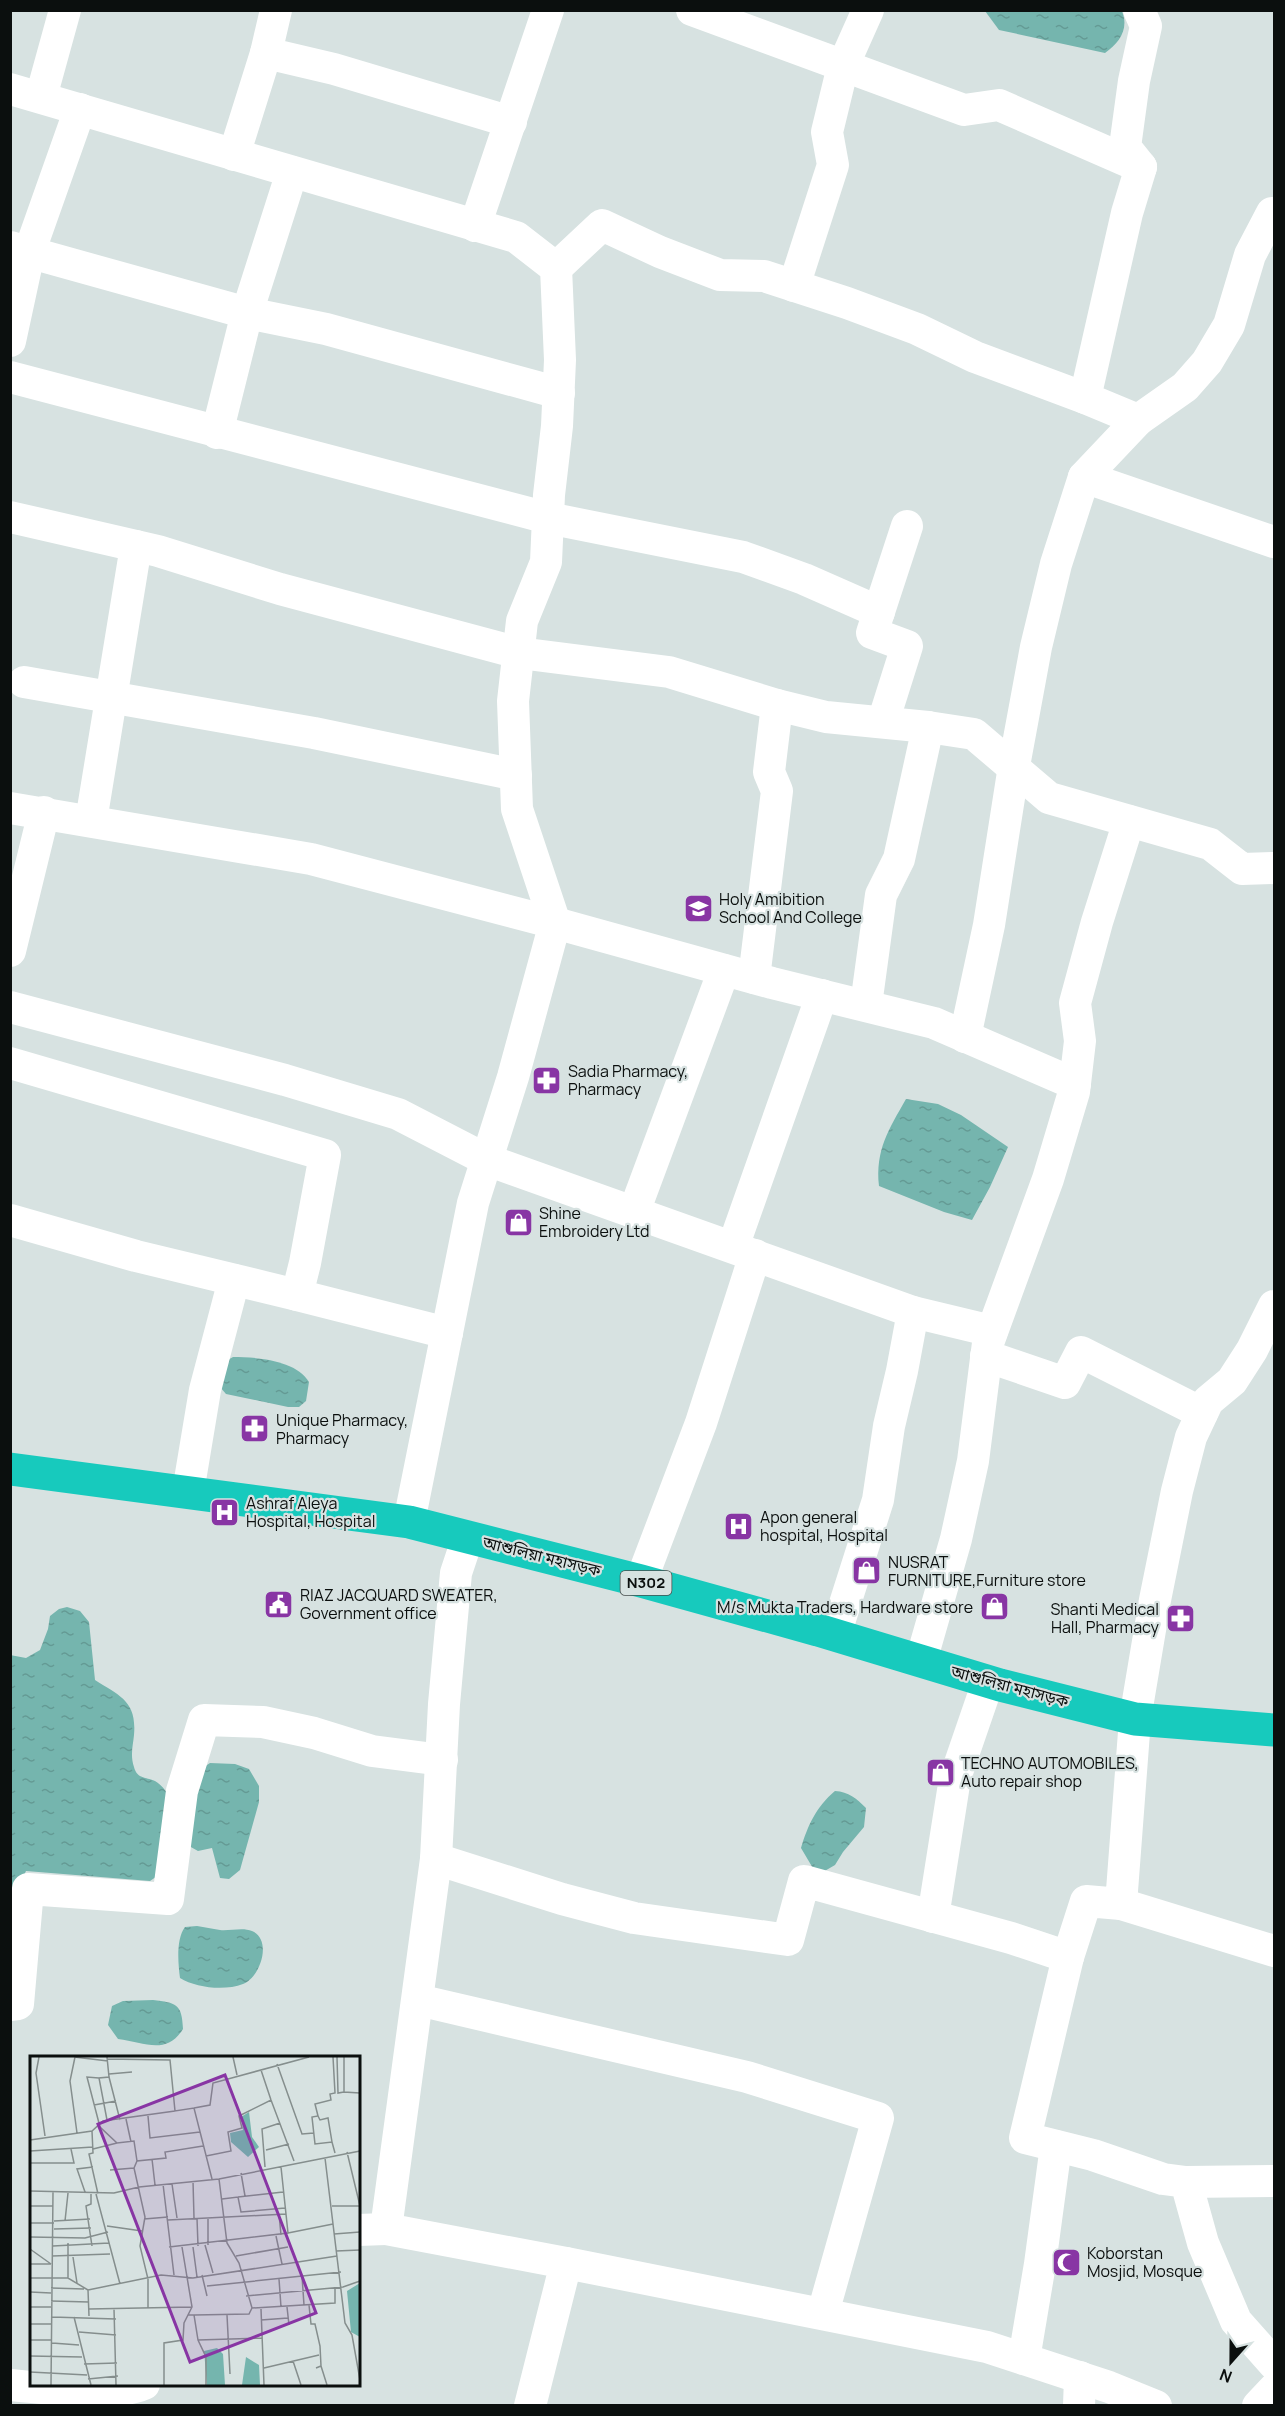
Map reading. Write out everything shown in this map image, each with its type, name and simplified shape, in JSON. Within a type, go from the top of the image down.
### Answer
[{"type":"highway","name":"আশুলিয়া মহাসড়ক","points":[[10,1469],[409,1522],[641,1581],[835,1635],[988,1682],[1135,1719],[1275,1730]]},
{"type":"street","points":[[41,98],[65,10]]},
{"type":"street","points":[[234,155],[266,53],[276,10]]},
{"type":"street","points":[[475,225],[548,10]]},
{"type":"street","points":[[692,10],[964,110],[999,105],[1142,167]]},
{"type":"street","points":[[794,286],[833,165],[827,132],[843,66],[868,10]]},
{"type":"street","points":[[1139,10],[1146,26],[1134,81],[1125,147],[1142,167]]},
{"type":"street","points":[[266,53],[334,69],[511,122]]},
{"type":"street","points":[[10,88],[516,237],[555,268],[560,360],[559,393],[546,562],[522,621],[513,701],[517,808],[555,923],[513,1077],[473,1203],[409,1522]]},
{"type":"street","points":[[10,341],[20,250],[80,109]]},
{"type":"street","points":[[1085,398],[1127,213],[1142,167]]},
{"type":"street","points":[[217,433],[247,313],[292,172]]},
{"type":"street","points":[[965,1037],[989,925],[1014,766],[1036,647],[1051,585],[1084,477],[1138,420],[1185,387],[1207,362],[1230,325],[1250,255],[1272,213],[1275,214]]},
{"type":"street","points":[[555,268],[602,225],[660,252],[720,275],[764,276],[917,329],[975,357],[1138,420]]},
{"type":"street","points":[[20,250],[247,313],[326,329],[559,393]]},
{"type":"street","points":[[10,377],[548,518],[743,557],[804,579],[879,612]]},
{"type":"street","points":[[1084,477],[1275,542]]},
{"type":"street","points":[[10,517],[136,546],[280,590],[519,653],[669,672],[777,705],[826,717],[974,734],[1049,798],[1209,844],[1242,869],[1275,868]]},
{"type":"street","points":[[883,722],[907,646],[872,633],[907,526]]},
{"type":"street","points":[[91,821],[136,546]]},
{"type":"street","points":[[24,682],[314,733],[516,775]]},
{"type":"street","points":[[754,978],[777,791],[769,772],[777,705]]},
{"type":"street","points":[[866,1005],[881,895],[899,859],[912,810],[928,727]]},
{"type":"street","points":[[10,808],[44,812],[311,860],[555,923],[754,978],[934,1023],[1075,1084]]},
{"type":"street","points":[[10,951],[44,812]]},
{"type":"street","points":[[921,1661],[956,1539],[973,1461],[989,1344],[1048,1179],[1075,1084],[1080,1041],[1075,1003],[1097,922],[1129,821]]},
{"type":"street","points":[[634,1212],[724,970]]},
{"type":"street","points":[[641,1581],[701,1423],[744,1251],[822,995]]},
{"type":"street","points":[[10,1007],[285,1080],[398,1114],[487,1160],[913,1312],[989,1344],[1065,1383],[1082,1352],[1202,1413]]},
{"type":"street","points":[[10,1063],[325,1155],[297,1295]]},
{"type":"street","points":[[10,1220],[136,1256],[447,1333]]},
{"type":"street","points":[[188,1492],[205,1390],[234,1280]]},
{"type":"street","points":[[835,1635],[878,1500],[889,1426],[913,1312]]},
{"type":"street","points":[[1121,1904],[1135,1719],[1155,1600],[1177,1491],[1191,1437],[1208,1401],[1232,1381],[1272,1316]]},
{"type":"street","points":[[468,1537],[456,1573],[444,1704],[436,1859],[418,2000],[372,2229],[823,2313],[987,2347],[1024,2359],[1079,2391],[1156,2406]]},
{"type":"street","points":[[933,1917],[955,1778],[988,1682]]},
{"type":"street","points":[[10,2005],[18,2004],[28,1889],[168,1899],[182,1791],[204,1720],[263,1722],[314,1733],[372,1751],[442,1760]]},
{"type":"street","points":[[436,1859],[562,1899],[634,1918],[788,1940],[804,1881],[1011,1938],[1068,1957]]},
{"type":"street","points":[[1275,1951],[1121,1904],[1086,1901],[1068,1957],[1025,2138],[1093,2155],[1163,2179],[1186,2182],[1275,2181]]},
{"type":"street","points":[[418,2000],[747,2077],[878,2118],[823,2313]]},
{"type":"street","points":[[1024,2359],[1056,2146]]},
{"type":"street","points":[[1186,2182],[1203,2243],[1236,2321],[1275,2364]]},
{"type":"street","points":[[530,2406],[566,2264]]},
{"type":"street","points":[[10,2385],[80,2390],[133,2389],[141,2386]]},
{"type":"street","points":[[1258,2406],[1275,2390]]},
{"type":"water","points":[[985,11],[1122,11],[1124,29],[1119,40],[1105,53],[999,30]]},
{"type":"water","points":[[906,1099],[938,1104],[961,1115],[1008,1147],[972,1220],[944,1212],[879,1186],[881,1151],[889,1130]]},
{"type":"water","points":[[233,1357],[275,1361],[295,1369],[309,1382],[306,1401],[299,1407],[288,1407],[226,1394],[220,1387],[226,1361]]},
{"type":"water","points":[[67,1607],[80,1611],[89,1622],[95,1680],[119,1695],[133,1714],[132,1755],[135,1771],[140,1776],[158,1783],[170,1800],[171,1817],[163,1872],[150,1881],[26,1871],[15,1895],[10,1923],[10,1655],[26,1658],[40,1650],[50,1616],[59,1609]]},
{"type":"water","points":[[210,1763],[235,1764],[249,1769],[259,1786],[259,1802],[240,1870],[229,1879],[220,1878],[212,1848],[198,1851],[189,1846],[201,1769]]},
{"type":"water","points":[[835,1791],[852,1796],[866,1808],[864,1827],[835,1865],[823,1872],[814,1870],[801,1848],[814,1817]]},
{"type":"water","points":[[197,1926],[220,1930],[252,1931],[262,1942],[263,1950],[262,1959],[255,1974],[243,1984],[219,1988],[194,1984],[180,1978],[178,1958],[180,1938],[185,1927]]},
{"type":"water","points":[[123,2001],[167,2002],[179,2009],[183,2029],[176,2037],[162,2045],[118,2039],[108,2025],[112,2006]]},
{"type":"place","name":"Holy Amibition School And College","points":[[698,908]]},
{"type":"place","name":"Sadia Pharmacy, Pharmacy","points":[[547,1080]]},
{"type":"place","name":"Shine Embroidery Ltd","points":[[518,1222]]},
{"type":"place","name":"Unique Pharmacy, Pharmacy","points":[[255,1429]]},
{"type":"place","name":"Ashraf Aleya Hospital, Hospital","points":[[225,1512]]},
{"type":"place","name":"Apon general hospital, Hospital","points":[[739,1526]]},
{"type":"place","name":"NUSRAT FURNITURE,Furniture store","points":[[867,1571]]},
{"type":"place","name":"RIAZ JACQUARD SWEATER, Government office","points":[[279,1604]]},
{"type":"place","name":"M/s Mukta Traders, Hardware store","points":[[994,1607]]},
{"type":"place","name":"Shanti Medical Hall, Pharmacy","points":[[1180,1618]]},
{"type":"place","name":"TECHNO AUTOMOBILES, Auto repair shop","points":[[940,1772]]},
{"type":"place","name":"Koborstan Mosjid, Mosque","points":[[1066,2262]]}]
